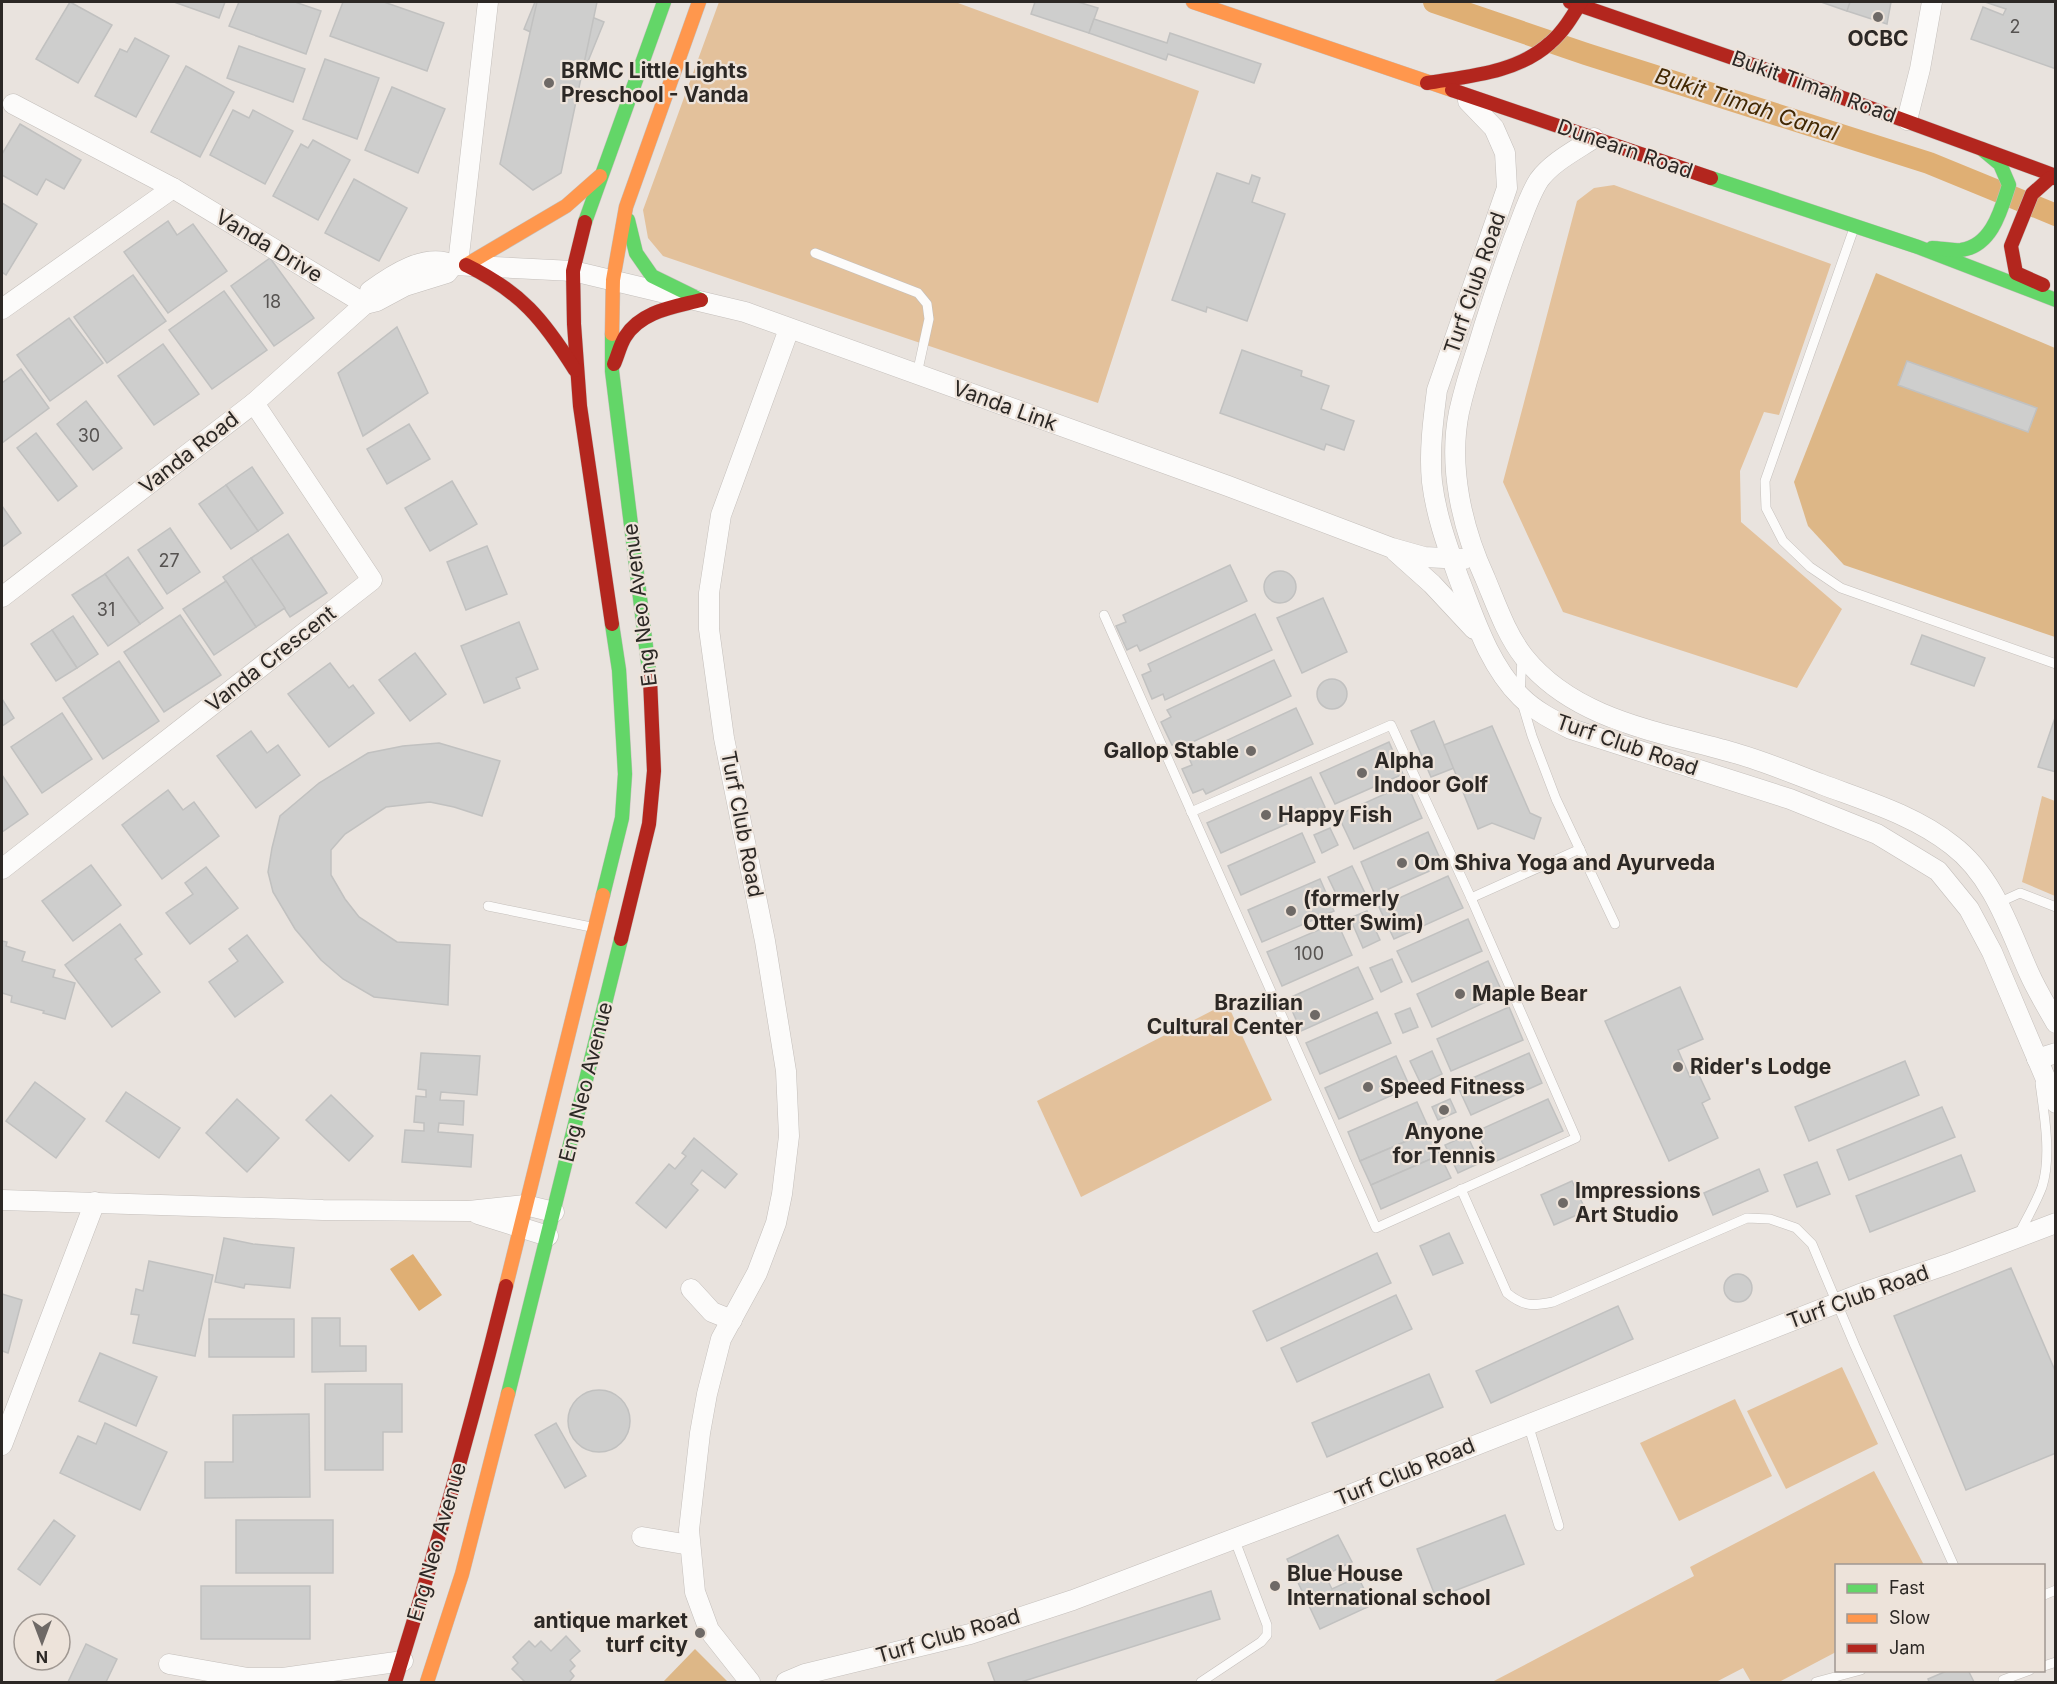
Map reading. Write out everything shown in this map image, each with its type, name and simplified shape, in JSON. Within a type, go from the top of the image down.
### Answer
[{"type":"main road","name":"Eng Neo Avenue","points":[[395,1683],[478,1398],[622,818],[625,774],[619,670],[601,559],[577,373],[573,271],[584,225],[664,2]]},
{"type":"main road","name":"Eng Neo Avenue","points":[[427,1683],[462,1574],[649,824],[654,771],[650,672],[612,371],[613,280],[626,207],[699,2]]},
{"type":"main road","name":"Dunearn Road","points":[[1193,2],[1427,83],[1918,247],[2055,300]]},
{"type":"main road","points":[[1427,83],[1508,69],[1539,53],[1563,32],[1577,3]]},
{"type":"main road","name":"Bukit Timah Road","points":[[1577,3],[1907,120],[2055,177]]},
{"type":"main road","points":[[1652,12],[1661,32]]},
{"type":"main road","points":[[1918,247],[1961,250],[1979,243],[1995,225],[2009,185],[2001,164],[1981,148]]},
{"type":"main road","points":[[459,264],[566,206],[601,175]]},
{"type":"main road","points":[[2055,177],[2050,177],[2032,194],[2011,246],[2016,273],[2055,290]]},
{"type":"main road","points":[[626,207],[630,234],[636,253],[652,276],[701,300]]},
{"type":"main road","points":[[459,264],[507,288],[526,304],[549,329],[577,373]]},
{"type":"main road","points":[[612,371],[625,337],[639,322],[653,313],[701,300]]},
{"type":"street","points":[[488,2],[459,264],[573,271],[613,280]]},
{"type":"street","points":[[1907,120],[1920,69],[1932,2]]},
{"type":"street","name":"Turf Club Road","points":[[1462,94],[1494,128],[1505,153],[1507,188],[1437,390],[1433,423],[1432,483],[1443,534],[1480,636],[1520,696],[1543,714],[1571,729],[1790,799],[1877,834],[1938,871],[1974,917],[2046,1056],[2055,1103]]},
{"type":"street","name":"Vanda Drive","points":[[13,104],[173,188],[367,302]]},
{"type":"street","name":"Turf Club Road","points":[[1594,138],[1540,178],[1527,204],[1492,298],[1459,415],[1456,452],[1458,483],[1467,532],[1476,559],[1506,626],[1522,655],[1565,694],[1592,711],[1742,755],[1898,813],[1955,846],[1984,878],[2055,1023]]},
{"type":"street","points":[[2,309],[173,188]]},
{"type":"street","name":"Vanda Road","points":[[2,597],[254,402],[367,302],[377,301],[405,286],[447,273],[459,264]]},
{"type":"street","name":"Vanda Link","points":[[613,280],[745,312],[1228,486],[1392,548],[1425,557],[1452,560],[1476,559]]},
{"type":"street","name":"Turf Club Road","points":[[750,1683],[709,1630],[694,1592],[689,1530],[701,1423],[722,1338],[757,1273],[776,1223],[789,1136],[786,1071],[765,941],[724,738],[709,629],[709,592],[722,515],[789,329]]},
{"type":"street","name":"Vanda Crescent","points":[[2,869],[372,580],[254,402]]},
{"type":"street","name":"Vanda Link","points":[[1392,548],[1432,584],[1480,636]]},
{"type":"street","points":[[594,927],[622,934]]},
{"type":"street","points":[[2,1200],[324,1210],[469,1211],[525,1205],[554,1212]]},
{"type":"street","points":[[2,1445],[95,1202]]},
{"type":"street","points":[[469,1211],[548,1236]]},
{"type":"street","name":"Turf Club Road","points":[[786,1683],[805,1674],[970,1634],[1073,1599],[1339,1499],[1837,1303],[2055,1222]]},
{"type":"street","points":[[691,1289],[712,1312],[732,1320]]},
{"type":"street","points":[[642,1538],[690,1545]]},
{"type":"street","points":[[169,1664],[248,1678],[283,1678],[403,1661]]},
{"type":"lane","points":[[1855,226],[1765,481],[1766,508],[1783,541],[1810,567],[1841,588],[2055,664]]},
{"type":"lane","points":[[815,253],[918,293],[927,304],[928,319],[917,374]]},
{"type":"lane","points":[[1104,615],[1191,812],[1376,1228],[1576,1138],[1392,725],[1191,812]]},
{"type":"lane","points":[[1522,655],[1520,696],[1532,736],[1556,799],[1615,924]]},
{"type":"lane","points":[[1471,898],[1580,849]]},
{"type":"lane","points":[[1998,903],[2020,893],[2055,907]]},
{"type":"lane","points":[[488,906],[594,927]]},
{"type":"lane","name":"Turf Club Road","points":[[2017,1238],[2042,1186],[2046,1163],[2046,1056]]},
{"type":"lane","points":[[1461,1190],[1507,1293],[1518,1302],[1535,1306],[1553,1302],[1747,1218],[1770,1219],[1796,1228],[1812,1244],[1953,1564]]},
{"type":"lane","points":[[1528,1424],[1559,1526]]},
{"type":"lane","points":[[1201,1683],[1261,1642],[1267,1635],[1267,1625],[1234,1538]]},
{"type":"lane","points":[[1816,1683],[1858,1672]]},
{"type":"lane","points":[[2002,1678],[2026,1672]]},
{"type":"shaded area","points":[[719,2],[958,2],[1199,91],[1098,403],[663,256],[648,238],[643,210]]},
{"type":"shaded area","points":[[1614,185],[1831,264],[1779,415],[1764,412],[1740,471],[1741,522],[1842,609],[1797,688],[1563,612],[1503,482],[1577,201],[1594,188]]},
{"type":"shaded area","points":[[1876,273],[2055,348],[2055,637],[1844,565],[1808,526],[1794,482]]},
{"type":"shaded area","points":[[2042,796],[2055,801],[2055,896],[2022,882]]},
{"type":"shaded area","points":[[1227,1003],[1272,1100],[1081,1197],[1037,1101]]},
{"type":"shaded area","points":[[413,1254],[442,1295],[419,1311],[390,1269]]},
{"type":"shaded area","points":[[1842,1367],[1878,1444],[1786,1489],[1747,1411]]},
{"type":"shaded area","points":[[1735,1399],[1772,1476],[1679,1521],[1640,1443]]},
{"type":"shaded area","points":[[1874,1471],[1923,1564],[1835,1564],[1835,1653],[1779,1682],[1751,1682],[1743,1668],[1716,1682],[1492,1682],[1694,1576],[1690,1567]]},
{"type":"shaded area","points":[[695,1649],[728,1682],[663,1682]]},
{"type":"building","points":[[70,2],[112,25],[78,83],[36,59]]},
{"type":"building","points":[[174,2],[225,2],[219,18]]},
{"type":"building","points":[[239,2],[295,2],[321,11],[306,54],[229,26]]},
{"type":"building","points":[[343,2],[384,2],[444,23],[427,71],[330,36]]},
{"type":"building","points":[[535,2],[555,2],[604,22],[582,76],[527,54],[535,34],[524,29]]},
{"type":"building","name":"BRMC Little Lights Preschool - Vanda","points":[[537,2],[597,2],[561,173],[533,190],[500,164]]},
{"type":"building","points":[[1035,2],[1078,2],[1098,8],[1089,33],[1031,14]]},
{"type":"building","points":[[1821,2],[1853,2],[1847,11]]},
{"type":"building","name":"OCBC","points":[[1850,2],[1891,2],[1887,24],[1847,11]]},
{"type":"building","points":[[1985,2],[2056,2],[2056,69],[1971,39],[1983,7],[2003,15],[2006,9]]},
{"type":"building","points":[[1094,19],[1167,43],[1170,33],[1261,64],[1254,83],[1168,54],[1166,60],[1089,33]]},
{"type":"building","points":[[135,38],[169,56],[136,117],[95,96],[120,49],[127,52]]},
{"type":"building","points":[[239,46],[305,69],[293,102],[227,78]]},
{"type":"building","points":[[325,59],[379,78],[357,139],[303,119]]},
{"type":"building","points":[[186,66],[234,92],[200,157],[151,132]]},
{"type":"building","points":[[392,87],[445,109],[418,173],[365,150]]},
{"type":"building","points":[[233,110],[249,118],[253,110],[293,131],[265,184],[210,155]]},
{"type":"building","points":[[20,124],[81,160],[64,189],[46,179],[37,195],[2,175],[2,154]]},
{"type":"building","points":[[313,140],[350,160],[318,220],[273,196],[301,144],[308,148]]},
{"type":"building","points":[[1217,173],[1249,184],[1252,175],[1260,178],[1252,202],[1285,214],[1247,321],[1207,307],[1206,312],[1172,300]]},
{"type":"building","points":[[354,179],[407,208],[379,261],[325,233]]},
{"type":"building","points":[[2,203],[37,224],[6,275],[2,272]]},
{"type":"building","points":[[168,221],[177,235],[193,224],[227,271],[168,313],[124,252]]},
{"type":"building","points":[[270,258],[314,318],[274,346],[231,286]]},
{"type":"building","points":[[133,275],[166,321],[107,363],[74,317]]},
{"type":"building","points":[[224,291],[267,350],[212,389],[169,330]]},
{"type":"building","points":[[69,318],[103,363],[50,401],[17,355]]},
{"type":"building","points":[[397,327],[428,393],[363,436],[338,373]]},
{"type":"building","points":[[163,344],[199,394],[154,425],[118,376]]},
{"type":"building","points":[[1242,350],[1302,371],[1301,376],[1329,386],[1321,409],[1354,421],[1344,450],[1326,444],[1324,450],[1220,413]]},
{"type":"building","points":[[1907,361],[2037,408],[2028,432],[1898,385]]},
{"type":"building","points":[[21,369],[49,408],[2,443],[2,383]]},
{"type":"building","points":[[86,401],[122,448],[93,470],[57,424]]},
{"type":"building","points":[[409,424],[430,459],[387,484],[367,449]]},
{"type":"building","points":[[36,433],[77,486],[58,501],[17,448]]},
{"type":"building","points":[[252,467],[283,513],[258,531],[226,485]]},
{"type":"building","points":[[452,481],[477,524],[430,551],[405,508]]},
{"type":"building","points":[[226,485],[258,531],[231,549],[199,504]]},
{"type":"building","points":[[2,506],[21,533],[2,547]]},
{"type":"building","points":[[170,528],[200,572],[167,594],[138,550]]},
{"type":"building","points":[[288,534],[327,593],[290,617],[251,558]]},
{"type":"building","points":[[487,546],[507,594],[466,610],[447,562]]},
{"type":"building","points":[[128,557],[163,608],[140,624],[105,574]]},
{"type":"building","points":[[251,558],[285,608],[256,627],[223,577]]},
{"type":"building","points":[[1230,565],[1247,601],[1140,651],[1137,645],[1127,650],[1116,626],[1126,622],[1123,615]]},
{"type":"building","points":[[1280,571],[1291,576],[1296,587],[1291,598],[1280,603],[1269,598],[1264,587],[1269,576]]},
{"type":"building","points":[[105,574],[140,624],[108,646],[72,595]]},
{"type":"building","points":[[226,581],[256,627],[214,655],[183,609]]},
{"type":"building","points":[[1323,598],[1347,652],[1302,673],[1277,618]]},
{"type":"building","points":[[1255,614],[1272,650],[1165,700],[1163,694],[1152,699],[1142,675],[1151,671],[1148,664]]},
{"type":"building","points":[[180,615],[221,675],[164,712],[124,652]]},
{"type":"building","points":[[73,616],[98,654],[77,668],[52,630]]},
{"type":"building","points":[[519,622],[538,669],[516,678],[520,688],[484,703],[461,646]]},
{"type":"building","points":[[52,630],[77,668],[56,681],[31,644]]},
{"type":"building","points":[[1922,635],[1985,658],[1974,686],[1911,664]]},
{"type":"building","points":[[415,653],[446,694],[410,721],[379,680]]},
{"type":"building","points":[[1274,660],[1291,696],[1184,746],[1182,741],[1172,745],[1161,722],[1171,717],[1167,710]]},
{"type":"building","points":[[119,661],[159,721],[103,759],[63,698]]},
{"type":"building","points":[[330,663],[349,688],[353,685],[374,713],[329,747],[288,694]]},
{"type":"building","points":[[1332,679],[1343,683],[1347,694],[1343,705],[1332,709],[1321,705],[1317,694],[1321,683]]},
{"type":"building","points":[[2,699],[14,718],[2,726]]},
{"type":"building","name":"Gallop Stable","points":[[1296,708],[1313,744],[1206,794],[1203,789],[1193,793],[1182,769],[1192,765],[1189,758]]},
{"type":"building","points":[[62,713],[92,759],[42,793],[11,747]]},
{"type":"building","points":[[2056,715],[2056,772],[2038,767]]},
{"type":"building","points":[[1434,721],[1454,768],[1431,777],[1411,731]]},
{"type":"building","points":[[1492,726],[1530,813],[1541,818],[1534,839],[1492,823],[1478,829],[1444,745]]},
{"type":"building","points":[[251,731],[267,753],[278,745],[300,775],[256,808],[217,756]]},
{"type":"building","name":"Alpha Indoor Golf","points":[[1389,742],[1403,774],[1335,804],[1320,773]]},
{"type":"building","points":[[439,743],[500,761],[482,816],[430,802],[386,807],[345,834],[331,850],[331,875],[359,917],[397,942],[450,945],[448,1005],[374,997],[343,979],[321,960],[295,929],[273,892],[268,872],[280,816],[319,783],[368,753],[403,746]]},
{"type":"building","points":[[2,775],[28,814],[2,832]]},
{"type":"building","name":"Happy Fish","points":[[1311,777],[1325,807],[1221,853],[1207,823]]},
{"type":"building","points":[[1407,784],[1422,818],[1354,849],[1338,815]]},
{"type":"building","points":[[168,790],[183,810],[194,802],[219,836],[162,879],[122,825]]},
{"type":"building","points":[[1330,828],[1338,845],[1322,853],[1314,835]]},
{"type":"building","name":"Om Shiva Yoga and Ayurveda","points":[[1428,832],[1443,865],[1375,895],[1361,862]]},
{"type":"building","points":[[1302,833],[1315,862],[1241,895],[1228,866]]},
{"type":"building","points":[[91,865],[121,905],[73,941],[42,901]]},
{"type":"building","points":[[1352,866],[1365,893],[1341,904],[1328,877]]},
{"type":"building","points":[[206,867],[238,908],[190,944],[166,913],[193,894],[185,883]]},
{"type":"building","points":[[1448,876],[1463,908],[1394,939],[1379,907]]},
{"type":"building","name":"(formerly Otter Swim)","points":[[1320,879],[1334,911],[1262,942],[1248,910]]},
{"type":"building","points":[[1367,911],[1380,940],[1363,948],[1350,918]]},
{"type":"building","name":"Maple Bear","points":[[1468,919],[1482,951],[1412,982],[1397,951]]},
{"type":"building","points":[[1337,922],[1352,955],[1282,986],[1267,952]]},
{"type":"building","points":[[120,924],[142,954],[135,959],[160,992],[112,1027],[65,965]]},
{"type":"building","points":[[247,935],[283,982],[235,1017],[209,982],[238,961],[229,949]]},
{"type":"building","points":[[2,941],[7,942],[6,946],[25,952],[22,961],[55,970],[53,977],[75,983],[65,1019],[11,1002],[12,996],[2,993]]},
{"type":"building","points":[[1392,959],[1402,982],[1381,992],[1370,968]]},
{"type":"building","name":"Maple Bear","points":[[1488,961],[1503,994],[1432,1027],[1417,994]]},
{"type":"building","name":"Brazilian Cultural Center","points":[[1358,967],[1373,999],[1301,1031],[1287,999]]},
{"type":"building","points":[[1680,987],[1703,1039],[1678,1050],[1690,1077],[1698,1073],[1710,1099],[1702,1103],[1718,1138],[1669,1161],[1605,1021]]},
{"type":"building","name":"Maple Bear","points":[[1509,1007],[1523,1040],[1451,1071],[1437,1039]]},
{"type":"building","points":[[1410,1008],[1418,1027],[1403,1033],[1395,1014]]},
{"type":"building","points":[[1377,1012],[1391,1043],[1320,1074],[1306,1043]]},
{"type":"building","name":"Speed Fitness","points":[[1432,1051],[1442,1074],[1421,1084],[1410,1061]]},
{"type":"building","points":[[421,1053],[480,1056],[477,1095],[441,1092],[440,1100],[464,1101],[463,1125],[439,1123],[438,1132],[473,1135],[471,1167],[402,1162],[405,1130],[424,1131],[424,1123],[414,1122],[416,1096],[426,1097],[426,1090],[418,1089]]},
{"type":"building","name":"Maple Bear","points":[[1529,1053],[1542,1083],[1471,1115],[1457,1085]]},
{"type":"building","name":"Speed Fitness","points":[[1396,1056],[1410,1087],[1339,1119],[1325,1088]]},
{"type":"building","points":[[1905,1061],[1919,1095],[1809,1141],[1795,1107]]},
{"type":"building","points":[[35,1082],[85,1119],[56,1158],[6,1121]]},
{"type":"building","points":[[126,1092],[180,1128],[159,1158],[106,1121]]},
{"type":"building","points":[[331,1095],[373,1136],[349,1161],[306,1120]]},
{"type":"building","points":[[237,1099],[279,1138],[247,1172],[206,1133]]},
{"type":"building","name":"Anyone for Tennis","points":[[1450,1099],[1456,1112],[1438,1120],[1432,1107]]},
{"type":"building","points":[[1548,1099],[1563,1131],[1492,1163],[1477,1131]]},
{"type":"building","points":[[1417,1102],[1430,1131],[1360,1161],[1348,1132]]},
{"type":"building","points":[[1942,1107],[1955,1137],[1849,1180],[1837,1150]]},
{"type":"building","points":[[1430,1131],[1440,1155],[1371,1185],[1360,1161]]},
{"type":"building","points":[[1467,1135],[1480,1163],[1458,1173],[1445,1145]]},
{"type":"building","points":[[694,1138],[737,1174],[725,1188],[702,1170],[691,1184],[698,1190],[666,1228],[636,1203],[669,1164],[675,1169],[686,1156],[682,1153]]},
{"type":"building","points":[[1440,1155],[1451,1178],[1381,1209],[1371,1185]]},
{"type":"building","points":[[1961,1155],[1975,1191],[1870,1232],[1856,1196]]},
{"type":"building","points":[[1817,1162],[1830,1194],[1797,1207],[1784,1175]]},
{"type":"building","points":[[1759,1169],[1768,1191],[1713,1215],[1704,1193]]},
{"type":"building","name":"Impressions Art Studio","points":[[1572,1181],[1586,1211],[1554,1225],[1541,1195]]},
{"type":"building","points":[[1449,1233],[1463,1263],[1433,1275],[1420,1246]]},
{"type":"building","points":[[224,1238],[253,1244],[294,1248],[290,1288],[245,1284],[244,1288],[215,1282]]},
{"type":"building","points":[[1377,1253],[1391,1283],[1267,1341],[1253,1311]]},
{"type":"building","points":[[149,1261],[213,1275],[195,1356],[133,1343],[139,1315],[131,1314],[136,1289],[143,1291]]},
{"type":"building","points":[[2011,1268],[2056,1373],[2056,1453],[1966,1490],[1894,1316]]},
{"type":"building","points":[[1738,1274],[1748,1278],[1752,1288],[1748,1298],[1738,1302],[1728,1298],[1724,1288],[1728,1278]]},
{"type":"building","points":[[2,1294],[22,1300],[8,1353],[2,1351]]},
{"type":"building","points":[[1396,1295],[1412,1329],[1297,1382],[1281,1348]]},
{"type":"building","points":[[1618,1306],[1633,1339],[1491,1403],[1476,1371]]},
{"type":"building","points":[[312,1318],[340,1318],[340,1346],[366,1346],[366,1371],[312,1372]]},
{"type":"building","points":[[209,1319],[294,1319],[294,1357],[209,1357]]},
{"type":"building","points":[[100,1353],[157,1377],[136,1426],[79,1401]]},
{"type":"building","points":[[1429,1374],[1443,1407],[1327,1457],[1312,1423]]},
{"type":"building","points":[[325,1384],[402,1384],[402,1432],[383,1432],[383,1470],[325,1470]]},
{"type":"building","points":[[599,1390],[616,1395],[621,1399],[625,1404],[630,1421],[625,1438],[621,1443],[616,1447],[599,1452],[582,1447],[577,1443],[573,1438],[568,1421],[573,1404],[577,1399],[582,1395]]},
{"type":"building","points":[[309,1414],[310,1497],[205,1498],[205,1462],[233,1462],[233,1415]]},
{"type":"building","points":[[105,1423],[167,1452],[140,1510],[60,1473],[78,1436],[96,1444]]},
{"type":"building","points":[[556,1423],[586,1476],[565,1488],[535,1435]]},
{"type":"building","points":[[1505,1515],[1524,1564],[1436,1598],[1417,1549]]},
{"type":"building","points":[[54,1520],[75,1536],[40,1585],[18,1569]]},
{"type":"building","points":[[236,1520],[333,1520],[333,1573],[236,1573]]},
{"type":"building","points":[[1338,1535],[1352,1562],[1325,1575],[1332,1589],[1358,1577],[1372,1605],[1320,1629],[1287,1559]]},
{"type":"building","points":[[201,1586],[310,1586],[310,1639],[201,1639]]},
{"type":"building","points":[[1211,1591],[1220,1619],[1021,1682],[995,1682],[988,1663]]},
{"type":"building","points":[[566,1636],[580,1651],[570,1660],[575,1666],[570,1671],[574,1676],[569,1682],[525,1682],[512,1669],[518,1663],[513,1657],[529,1641],[535,1647],[541,1641],[551,1651]]},
{"type":"building","points":[[86,1644],[117,1659],[106,1682],[68,1682]]},
{"type":"building","points":[[1944,1672],[1969,1672],[1974,1682],[1929,1682],[1928,1679]]},
{"type":"waterway","name":"Bukit Timah Canal","points":[[1434,2],[1586,54],[1929,163],[2056,215]]},
{"type":"traffic: fast","points":[[585,222],[664,2]]},
{"type":"traffic: fast","points":[[1932,248],[1961,250],[1972,247],[1980,242],[1994,225],[2009,185],[2000,164],[1982,149]]},
{"type":"traffic: fast","points":[[1711,178],[1918,247],[2056,300]]},
{"type":"traffic: fast","points":[[628,220],[636,253],[652,276],[701,300]]},
{"type":"traffic: fast","points":[[612,334],[612,371],[650,679]]},
{"type":"traffic: fast","points":[[603,895],[622,818],[625,774],[619,670],[612,624]]},
{"type":"traffic: fast","points":[[508,1394],[621,939]]},
{"type":"traffic: slow","points":[[612,334],[613,280],[626,207],[699,2]]},
{"type":"traffic: slow","points":[[1193,2],[1452,90]]},
{"type":"traffic: slow","points":[[466,265],[566,206],[600,176]]},
{"type":"traffic: slow","points":[[506,1286],[603,895]]},
{"type":"traffic: slow","points":[[427,1682],[462,1574],[508,1394]]},
{"type":"traffic: jam","points":[[1570,2],[1753,65],[2056,176]]},
{"type":"traffic: jam","points":[[1427,83],[1492,72],[1523,61],[1555,39],[1581,2]]},
{"type":"traffic: jam","points":[[1452,90],[1711,178]]},
{"type":"traffic: jam","points":[[2043,285],[2016,273],[2011,246],[2032,194],[2050,178],[2056,178]]},
{"type":"traffic: jam","points":[[585,222],[573,271],[574,324],[580,406],[612,624]]},
{"type":"traffic: jam","points":[[466,265],[502,286],[529,308],[541,321],[575,370]]},
{"type":"traffic: jam","points":[[614,364],[625,337],[640,321],[659,311],[701,300]]},
{"type":"traffic: jam","points":[[621,939],[649,824],[654,771],[650,679]]},
{"type":"traffic: jam","points":[[395,1682],[454,1485],[506,1286]]},
{"type":"place","name":"OCBC","points":[[1878,17]]},
{"type":"place","name":"BRMC Little Lights Preschool - Vanda","points":[[549,83]]},
{"type":"place","name":"Gallop Stable","points":[[1251,751]]},
{"type":"place","name":"Alpha Indoor Golf","points":[[1362,773]]},
{"type":"place","name":"Happy Fish","points":[[1266,815]]},
{"type":"place","name":"Om Shiva Yoga and Ayurveda","points":[[1402,863]]},
{"type":"place","name":"(formerly Otter Swim)","points":[[1291,911]]},
{"type":"place","name":"Maple Bear","points":[[1460,994]]},
{"type":"place","name":"Brazilian Cultural Center","points":[[1315,1015]]},
{"type":"place","name":"Rider's Lodge","points":[[1678,1067]]},
{"type":"place","name":"Speed Fitness","points":[[1368,1087]]},
{"type":"place","name":"Anyone for Tennis","points":[[1444,1110]]},
{"type":"place","name":"Impressions Art Studio","points":[[1563,1203]]},
{"type":"place","name":"Blue House International school","points":[[1275,1586]]},
{"type":"place","name":"antique market turf city","points":[[700,1633]]}]
